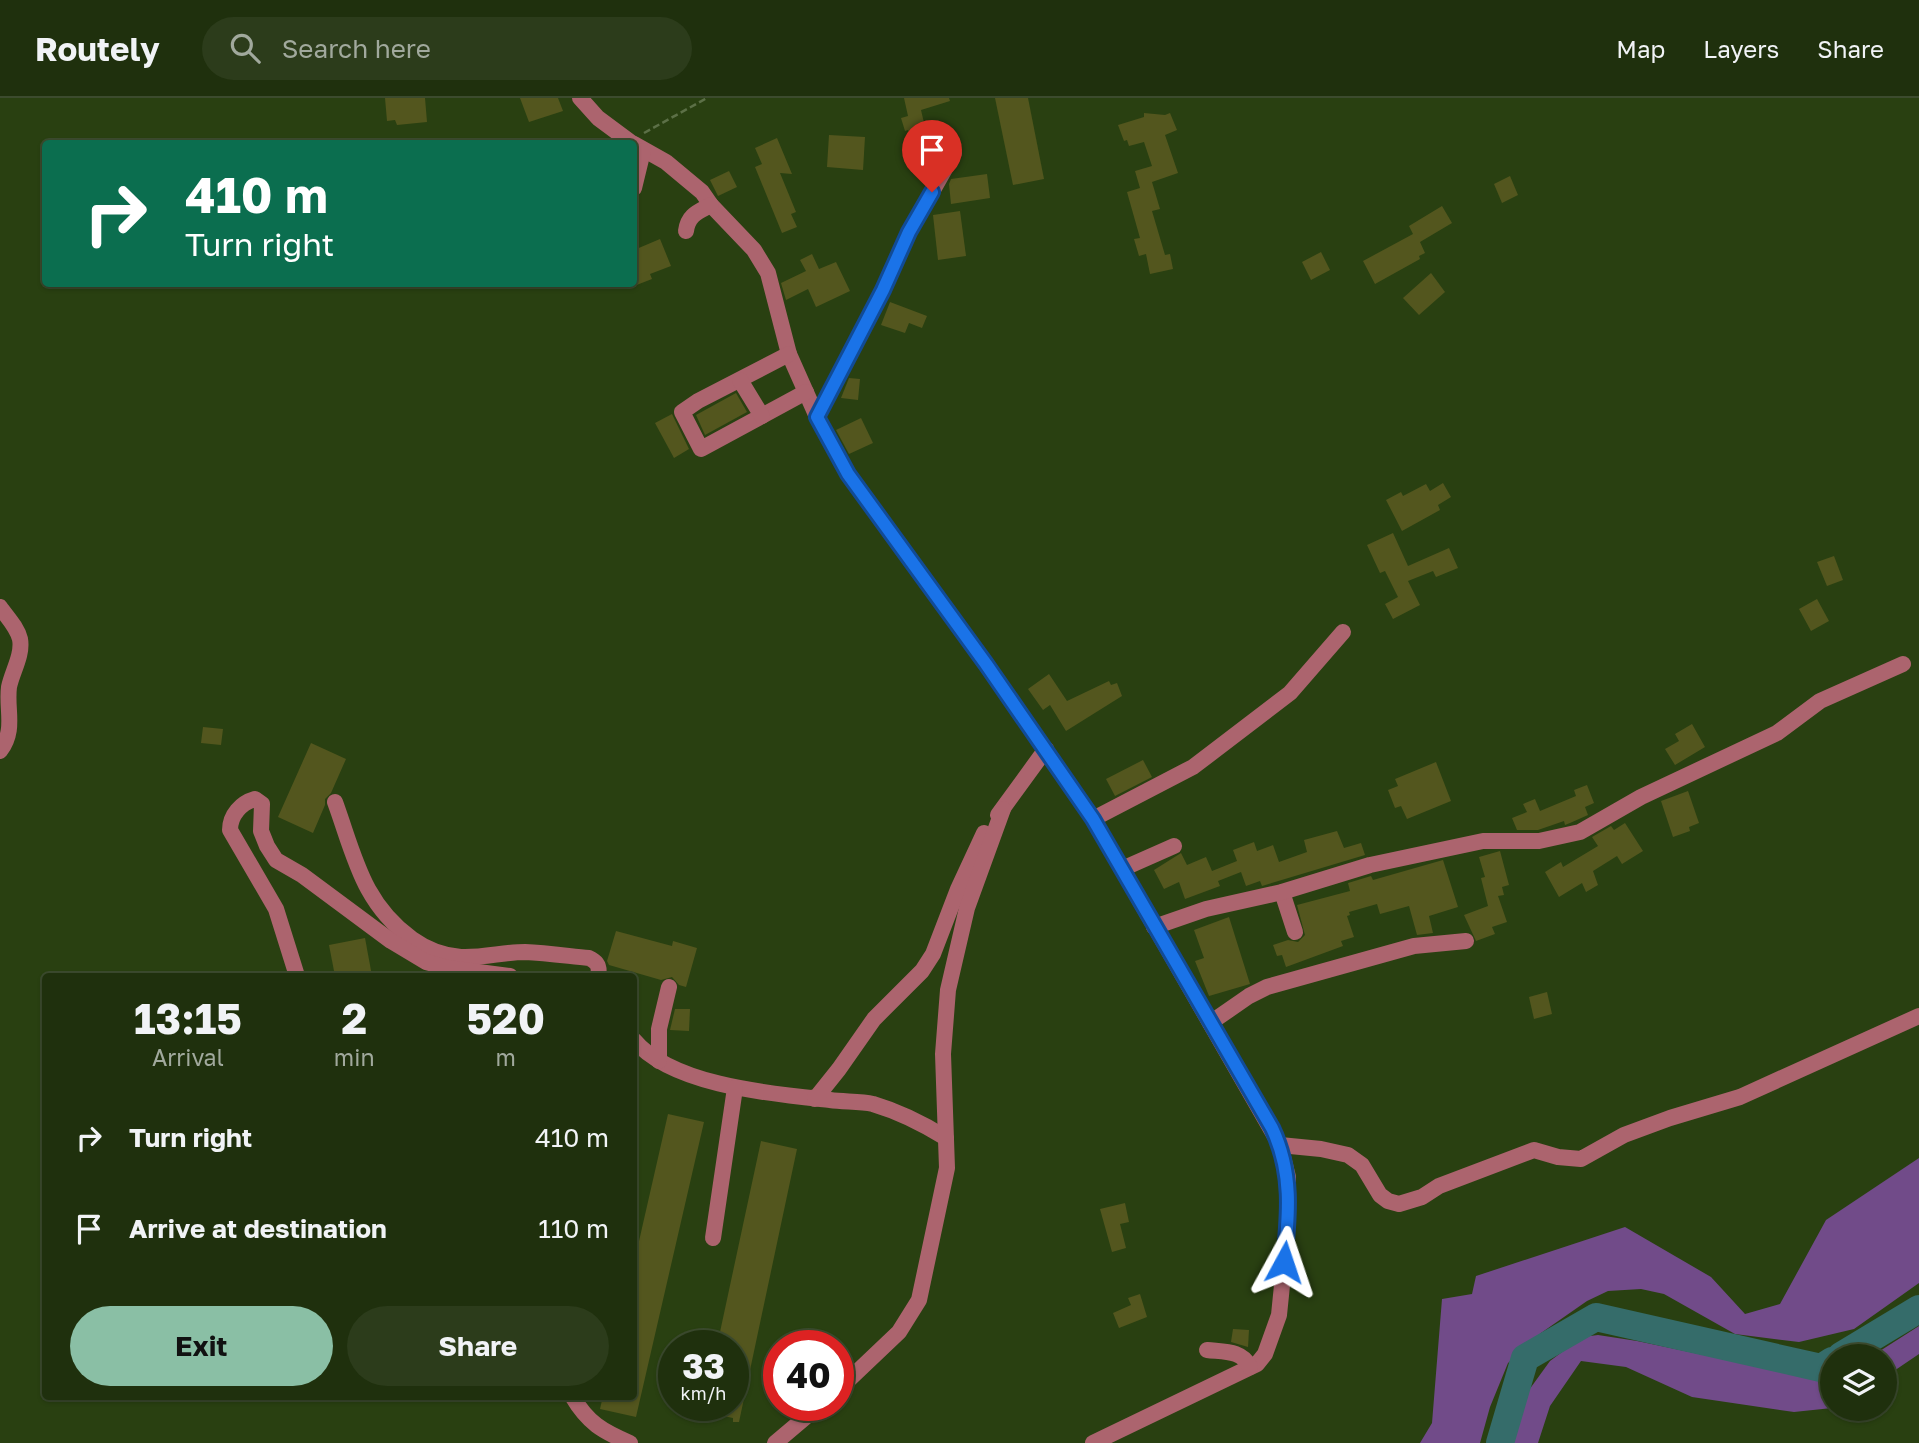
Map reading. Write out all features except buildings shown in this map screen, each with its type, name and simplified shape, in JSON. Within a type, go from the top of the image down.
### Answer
[{"type":"street","points":[[580,98],[598,118],[628,140]]},
{"type":"street","points":[[637,146],[666,162],[702,192],[754,250],[768,273],[789,354],[817,417],[848,474],[1093,819],[1280,1145],[1288,1177],[1287,1236],[1279,1315],[1265,1354],[1257,1364],[1093,1443]]},
{"type":"street","points":[[817,417],[883,290],[909,232],[954,153]]},
{"type":"street","points":[[686,232],[691,216],[712,205]]},
{"type":"street","points":[[789,354],[682,412],[701,449],[806,392]]},
{"type":"street","points":[[740,380],[762,416]]},
{"type":"street","points":[[0,607],[17,629],[20,649],[9,689],[10,728],[0,751]]},
{"type":"street","points":[[1093,819],[1193,767],[1290,693],[1343,632]]},
{"type":"street","points":[[1154,928],[1206,909],[1282,892],[1370,865],[1483,841],[1539,841],[1580,832],[1641,797],[1777,733],[1820,701],[1903,664]]},
{"type":"street","points":[[815,1098],[874,1019],[922,971],[933,954],[978,845],[1045,749]]},
{"type":"street","points":[[296,973],[276,909],[230,830],[234,814],[248,801],[255,799],[262,804],[261,831],[276,860],[302,874],[391,941],[426,962],[487,973]]},
{"type":"street","points":[[335,802],[372,898],[382,913],[422,946],[446,955],[461,957],[523,952],[589,958],[596,961],[599,973]]},
{"type":"street","points":[[854,1375],[899,1332],[919,1300],[947,1168],[943,1054],[947,990],[967,908],[1003,808]]},
{"type":"street","points":[[1122,869],[1174,846]]},
{"type":"street","points":[[1282,892],[1294,932]]},
{"type":"street","points":[[1210,1023],[1267,987],[1414,946],[1466,941]]},
{"type":"street","points":[[659,1061],[659,1029],[669,987]]},
{"type":"street","points":[[1280,1145],[1348,1155],[1362,1165],[1380,1195],[1399,1204],[1534,1150],[1558,1157],[1581,1159],[1624,1135],[1740,1097],[1919,1016]]},
{"type":"street","points":[[637,1044],[659,1061],[709,1082],[756,1092],[870,1103],[912,1117],[946,1138]]},
{"type":"street","points":[[713,1238],[735,1088]]},
{"type":"street","points":[[1207,1350],[1241,1355],[1246,1358],[1250,1367]]},
{"type":"street","points":[[574,1400],[581,1412],[600,1430],[630,1443]]},
{"type":"street","points":[[775,1443],[801,1421]]},
{"type":"path","points":[[637,144],[708,98]]},
{"type":"shaded area","points":[[1919,1158],[1919,1283],[1854,1329],[1799,1342],[1735,1334],[1664,1294],[1641,1289],[1608,1291],[1587,1301],[1541,1333],[1508,1363],[1490,1407],[1480,1443],[1420,1443],[1432,1423],[1442,1299],[1472,1294],[1476,1276],[1625,1227],[1711,1277],[1745,1314],[1780,1304],[1826,1220]]},
{"type":"shaded area","points":[[1919,1326],[1919,1354],[1897,1369],[1897,1344],[1891,1344]]},
{"type":"shaded area","points":[[1598,1335],[1637,1341],[1820,1379],[1820,1409],[1794,1412],[1692,1397],[1626,1367],[1581,1361],[1550,1406],[1538,1443],[1513,1443],[1529,1390],[1550,1361],[1582,1337]]},
{"type":"waterway","points":[[1861,1344],[1919,1309]]},
{"type":"waterway","points":[[1500,1443],[1525,1358],[1596,1317],[1820,1368]]},
{"type":"route","points":[[932,192],[909,232],[883,290],[817,417],[848,474],[986,664],[1093,819],[1272,1128],[1280,1145],[1288,1177],[1284,1262]]}]
